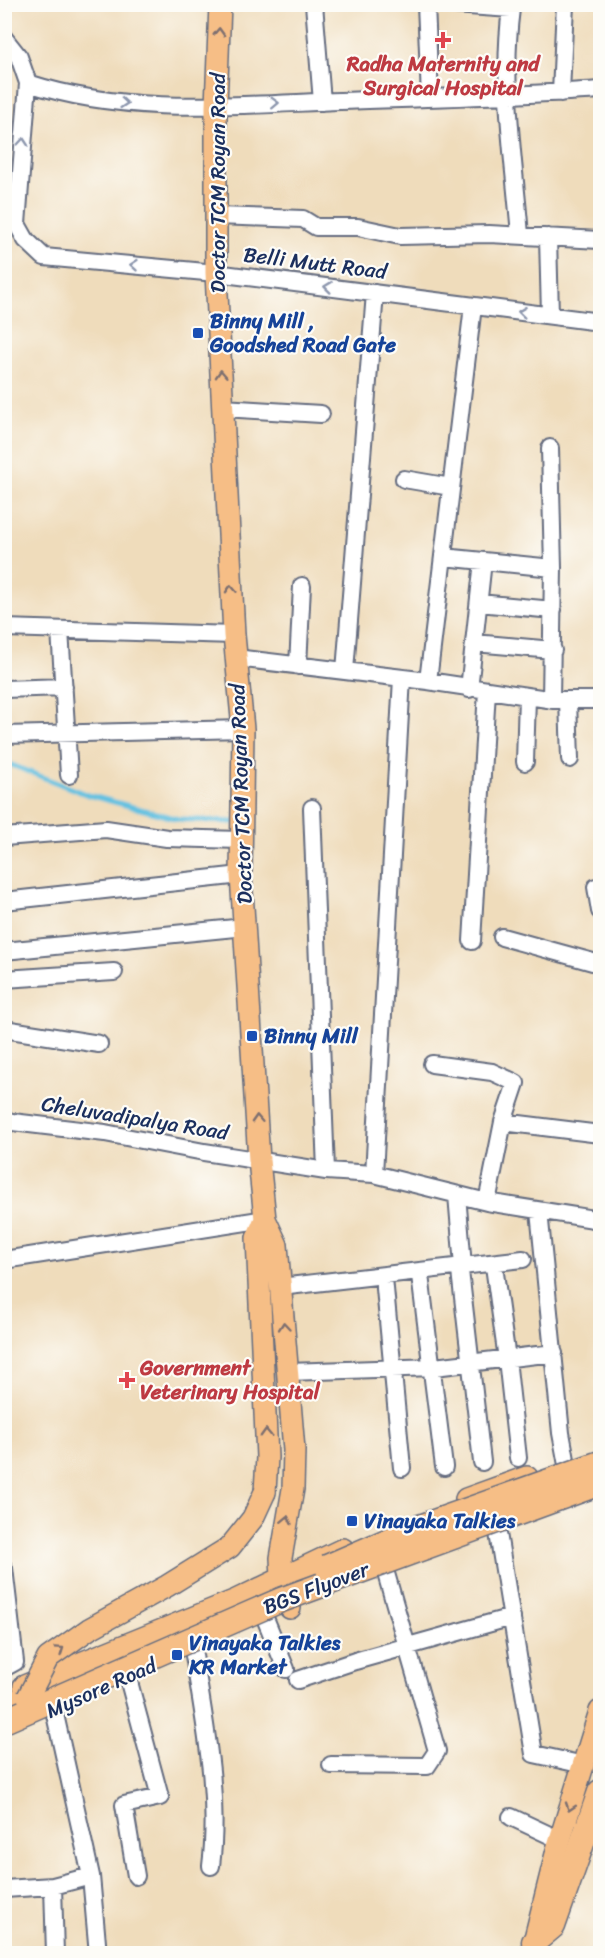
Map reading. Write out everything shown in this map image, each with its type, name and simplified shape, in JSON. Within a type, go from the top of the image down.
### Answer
[{"type":"highway","name":"BGS Flyover","points":[[4,1707],[16,1696],[407,1533],[600,1463]]},
{"type":"highway","name":"BGS Flyover","points":[[4,1721],[281,1600],[600,1483]]},
{"type":"highway","points":[[532,1948],[552,1926],[576,1866],[600,1792]]},
{"type":"main road","name":"Doctor TCM Royan Road","points":[[220,4],[216,106],[216,273],[234,635],[243,729],[241,874],[259,1160],[265,1219],[276,1239],[288,1372],[293,1474],[291,1503],[281,1552],[282,1578],[290,1608]]},
{"type":"main road","points":[[16,1696],[48,1658],[89,1629],[167,1586],[230,1546],[253,1518],[265,1492],[267,1457],[258,1250],[258,1238],[265,1219]]},
{"type":"main road","name":"Mysore Road","points":[[16,1696],[63,1671],[236,1600],[369,1537],[497,1487],[600,1454]]},
{"type":"main road","name":"Mysore Road","points":[[4,1729],[54,1710],[193,1648],[385,1570],[600,1491]]},
{"type":"main road","points":[[532,1948],[560,1840],[600,1711]]},
{"type":"street","points":[[314,4],[322,102]]},
{"type":"street","points":[[426,4],[430,98]]},
{"type":"street","points":[[440,4],[511,7],[506,44],[508,95],[520,235]]},
{"type":"street","points":[[561,93],[565,4]]},
{"type":"street","name":"Belli Mutt Road","points":[[4,38],[19,57],[28,83],[17,224],[26,240],[44,257],[216,273],[600,322]]},
{"type":"street","points":[[28,83],[90,100],[151,105],[216,106],[600,90]]},
{"type":"street","points":[[216,216],[303,219],[316,227],[358,227],[400,236],[520,235],[600,240]]},
{"type":"street","points":[[548,237],[550,315]]},
{"type":"street","points":[[345,671],[375,293]]},
{"type":"street","points":[[428,681],[473,306]]},
{"type":"street","points":[[223,408],[321,414]]},
{"type":"street","points":[[550,448],[553,650],[570,759]]},
{"type":"street","points":[[404,479],[451,487]]},
{"type":"street","points":[[443,557],[553,568]]},
{"type":"street","points":[[469,689],[483,561]]},
{"type":"street","points":[[298,666],[302,586]]},
{"type":"street","points":[[479,603],[553,610]]},
{"type":"street","points":[[4,628],[234,635]]},
{"type":"street","points":[[60,630],[69,775]]},
{"type":"street","points":[[474,643],[553,650]]},
{"type":"street","points":[[236,658],[428,681],[527,697],[600,700]]},
{"type":"street","points":[[374,1174],[402,678]]},
{"type":"street","points":[[4,689],[64,687]]},
{"type":"street","points":[[472,941],[487,691]]},
{"type":"street","points":[[525,762],[527,697]]},
{"type":"street","points":[[4,735],[243,729]]},
{"type":"street","points":[[312,808],[326,1171]]},
{"type":"street","points":[[4,837],[106,829],[167,838],[241,840]]},
{"type":"street","points":[[4,900],[241,874]]},
{"type":"street","points":[[600,886],[596,887],[600,911]]},
{"type":"street","points":[[4,951],[245,927]]},
{"type":"street","points":[[502,938],[600,964]]},
{"type":"street","points":[[4,979],[114,972]]},
{"type":"street","points":[[4,1029],[99,1044]]},
{"type":"street","points":[[432,1064],[492,1072],[516,1083],[504,1122],[487,1202]]},
{"type":"street","name":"Cheluvadipalya Road","points":[[4,1121],[105,1132],[326,1171],[374,1174],[487,1202],[600,1220]]},
{"type":"street","points":[[504,1122],[600,1134]]},
{"type":"street","points":[[457,1195],[462,1269],[482,1462]]},
{"type":"street","points":[[539,1211],[567,1465]]},
{"type":"street","points":[[4,1260],[265,1219]]},
{"type":"street","points":[[280,1287],[462,1269],[524,1259]]},
{"type":"street","points":[[494,1266],[518,1458]]},
{"type":"street","points":[[420,1275],[434,1367],[444,1467]]},
{"type":"street","points":[[384,1278],[402,1468]]},
{"type":"street","points":[[288,1372],[434,1367],[554,1353]]},
{"type":"street","points":[[497,1527],[534,1754],[584,1766]]},
{"type":"street","points":[[4,1568],[6,1602],[15,1662],[4,1668]]},
{"type":"street","points":[[331,1766],[427,1766],[437,1751],[385,1570]]},
{"type":"street","points":[[265,1618],[292,1674],[407,1648],[512,1617]]},
{"type":"street","points":[[193,1648],[212,1766],[214,1837],[211,1866]]},
{"type":"street","points":[[128,1678],[160,1797],[124,1805],[136,1876]]},
{"type":"street","points":[[54,1710],[91,1876],[98,1953]]},
{"type":"street","points":[[511,1817],[560,1840]]},
{"type":"street","points":[[4,1889],[53,1886],[91,1876]]},
{"type":"street","points":[[53,1886],[55,1953]]},
{"type":"waterway","points":[[4,762],[88,795],[178,819],[233,822]]},
{"type":"place","name":"Radha Maternity and Surgical Hospital","points":[[443,40]]},
{"type":"place","name":"Binny Mill , Goodshed Road Gate","points":[[198,333]]},
{"type":"place","name":"Binny Mill","points":[[252,1036]]},
{"type":"place","name":"Government Veterinary Hospital","points":[[127,1380]]},
{"type":"place","name":"Vinayaka Talkies","points":[[352,1521]]},
{"type":"place","name":"Vinayaka Talkies KR Market","points":[[177,1655]]}]
